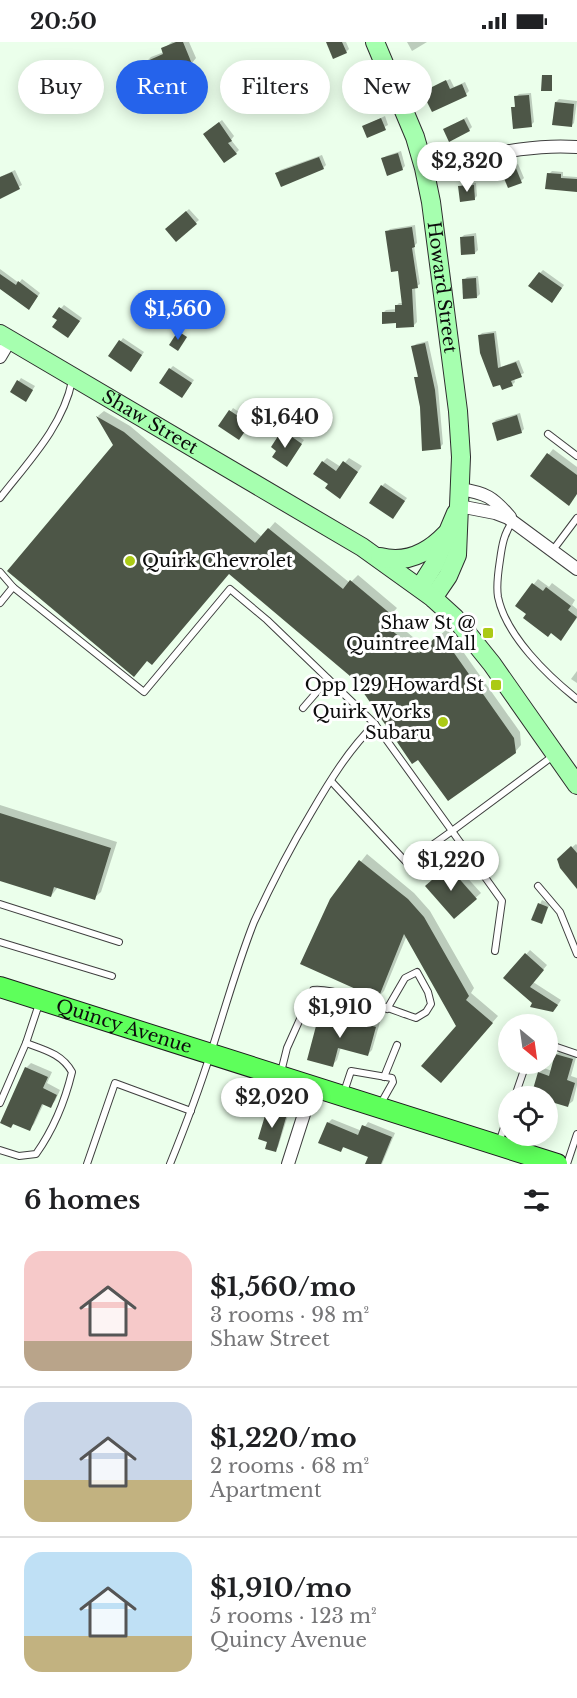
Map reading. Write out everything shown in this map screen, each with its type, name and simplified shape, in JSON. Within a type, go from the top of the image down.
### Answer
[{"type":"main road","name":"Quincy Avenue","points":[[1,992],[40,1000],[498,1145]]},
{"type":"main road","name":"Quincy Avenue","points":[[501,1146],[557,1164]]},
{"type":"street","name":"Howard Street","points":[[375,42],[410,125],[424,168],[431,202],[458,405],[461,443],[457,555],[448,576],[427,592]]},
{"type":"street","points":[[424,168],[519,149],[549,146],[577,147]]},
{"type":"street","points":[[0,357],[5,337]]},
{"type":"street","name":"Shaw Street","points":[[5,337],[375,555],[427,592]]},
{"type":"street","points":[[460,498],[489,496],[513,520],[577,569]]},
{"type":"street","name":"Howard Street","points":[[427,592],[434,565],[460,498]]},
{"type":"street","points":[[460,498],[513,520]]},
{"type":"street","points":[[375,555],[392,560],[411,558],[435,544],[449,530]]},
{"type":"street","points":[[427,592],[455,618],[487,657],[577,785]]},
{"type":"street","points":[[288,1164],[313,1086]]},
{"type":"lane","points":[[0,498],[51,433],[70,392],[73,377]]},
{"type":"lane","points":[[548,434],[577,456]]},
{"type":"lane","points":[[553,550],[577,518]]},
{"type":"lane","points":[[513,520],[503,540],[497,587],[500,606],[511,627],[535,659],[551,678],[577,699]]},
{"type":"lane","points":[[0,572],[13,587],[144,692],[230,589],[267,620],[375,724],[502,901],[495,951]]},
{"type":"lane","points":[[0,603],[13,587]]},
{"type":"lane","points":[[303,708],[328,679]]},
{"type":"lane","points":[[170,1164],[191,1111],[230,988],[273,881],[330,782],[375,724]]},
{"type":"lane","points":[[330,782],[407,863],[556,754]]},
{"type":"lane","points":[[538,886],[560,912],[577,954]]},
{"type":"lane","points":[[0,904],[119,942]]},
{"type":"lane","points":[[0,942],[112,976]]},
{"type":"lane","points":[[280,1076],[287,1048],[313,990],[324,988],[387,1009],[416,1018],[426,1012],[431,1004],[429,992],[417,972],[405,978],[387,1009]]},
{"type":"lane","points":[[0,1103],[26,1043],[40,1000]]},
{"type":"lane","points":[[0,1150],[19,1156],[36,1154],[48,1137],[72,1072],[59,1056],[26,1043]]},
{"type":"lane","points":[[384,1077],[397,1045]]},
{"type":"lane","points":[[558,1047],[577,1054]]},
{"type":"lane","points":[[343,1095],[351,1071],[392,1078],[393,1082],[380,1107]]},
{"type":"lane","points":[[87,1164],[115,1083],[191,1111]]},
{"type":"lane","points":[[567,1164],[577,1134]]},
{"type":"building","points":[[176,42],[183,42],[190,60],[150,60],[163,54],[161,48]]},
{"type":"building","points":[[326,42],[342,42],[347,53],[333,59]]},
{"type":"building","points":[[542,75],[552,75],[552,91],[541,91]]},
{"type":"building","points":[[446,80],[450,89],[462,84],[467,96],[432,112],[432,87]]},
{"type":"building","points":[[529,95],[532,127],[513,129],[511,107],[515,107],[514,96]]},
{"type":"building","points":[[555,102],[574,104],[572,127],[552,125]]},
{"type":"building","points":[[381,118],[386,130],[367,138],[362,126]]},
{"type":"building","points":[[464,119],[470,131],[449,142],[443,129]]},
{"type":"building","points":[[219,122],[232,141],[228,143],[237,154],[224,163],[203,134]]},
{"type":"building","points":[[398,153],[403,170],[387,176],[381,158]]},
{"type":"building","points":[[319,157],[324,169],[281,187],[275,173]]},
{"type":"building","points":[[515,166],[522,183],[508,188],[501,171]]},
{"type":"building","points":[[12,172],[20,189],[0,199],[0,177]]},
{"type":"building","points":[[547,173],[561,174],[561,178],[577,179],[577,192],[545,189]]},
{"type":"building","points":[[474,185],[475,200],[460,202],[458,186]]},
{"type":"building","points":[[186,211],[197,224],[176,242],[165,229]]},
{"type":"building","points":[[412,227],[415,247],[412,248],[418,288],[412,289],[414,327],[396,328],[396,323],[382,324],[382,312],[395,312],[395,305],[402,305],[398,271],[391,272],[385,231]]},
{"type":"building","points":[[474,236],[475,254],[461,255],[460,237]]},
{"type":"building","points":[[539,272],[562,288],[552,303],[528,286]]},
{"type":"building","points":[[0,274],[16,285],[18,281],[38,296],[29,310],[0,289]]},
{"type":"building","points":[[476,278],[477,298],[463,299],[462,279]]},
{"type":"building","points":[[59,307],[80,321],[68,338],[52,327],[57,320],[52,317]]},
{"type":"building","points":[[178,331],[187,337],[178,351],[169,345]]},
{"type":"building","points":[[494,333],[498,368],[516,362],[522,377],[511,381],[513,386],[502,390],[500,385],[493,387],[480,353],[478,335]]},
{"type":"building","points":[[119,340],[142,355],[131,372],[108,356]]},
{"type":"building","points":[[425,343],[435,390],[441,449],[422,451],[420,407],[414,377],[418,377],[411,346]]},
{"type":"building","points":[[169,368],[192,383],[182,398],[159,383]]},
{"type":"building","points":[[17,380],[33,390],[26,402],[10,392]]},
{"type":"building","points":[[229,410],[250,424],[239,440],[218,426]]},
{"type":"building","points":[[517,415],[522,433],[497,441],[492,423]]},
{"type":"building","points":[[96,416],[124,432],[255,543],[268,528],[343,589],[350,580],[392,615],[384,624],[419,653],[439,634],[514,738],[516,753],[448,801],[418,760],[412,764],[361,689],[363,687],[229,574],[152,665],[147,661],[134,677],[7,571],[113,445]]},
{"type":"building","points":[[280,433],[286,436],[288,434],[302,444],[287,467],[272,457],[276,451],[271,447]]},
{"type":"building","points":[[547,453],[577,475],[577,494],[569,506],[530,476]]},
{"type":"building","points":[[322,461],[336,471],[343,461],[358,472],[340,499],[325,488],[328,484],[313,474]]},
{"type":"building","points":[[381,485],[405,501],[393,519],[369,503]]},
{"type":"building","points":[[532,583],[543,591],[546,587],[571,606],[568,610],[577,617],[561,641],[551,633],[548,637],[523,618],[526,614],[515,606]]},
{"type":"building","points":[[0,813],[111,848],[95,900],[54,887],[51,897],[0,881]]},
{"type":"building","points":[[571,846],[577,853],[577,889],[560,868],[557,859]]},
{"type":"building","points":[[359,860],[408,899],[424,917],[469,996],[466,1000],[493,1023],[441,1083],[421,1066],[456,1026],[404,934],[378,999],[300,964],[330,899]]},
{"type":"building","points":[[448,866],[477,899],[454,919],[425,886]]},
{"type":"building","points":[[538,903],[548,907],[542,924],[531,920]]},
{"type":"building","points":[[525,953],[544,970],[530,987],[558,1005],[553,1012],[530,1007],[532,1003],[503,978]]},
{"type":"building","points":[[326,1013],[376,1027],[368,1056],[338,1048],[333,1067],[307,1060],[316,1026],[322,1027]]},
{"type":"building","points":[[558,1055],[573,1059],[567,1080],[575,1083],[568,1107],[558,1104],[558,1086],[534,1086],[537,1074],[549,1076],[550,1074],[558,1074]]},
{"type":"building","points":[[25,1067],[48,1077],[43,1088],[57,1095],[51,1108],[42,1104],[30,1131],[13,1124],[11,1128],[0,1123]]},
{"type":"building","points":[[267,1109],[287,1114],[276,1152],[265,1149],[267,1142],[258,1139]]},
{"type":"building","points":[[327,1122],[358,1135],[362,1125],[392,1137],[381,1164],[365,1164],[368,1157],[343,1147],[341,1152],[318,1143]]},
{"type":"place","name":"Quirk Chevrolet","points":[[130,561]]},
{"type":"place","name":"Shaw St @ Quintree Mall","points":[[488,633]]},
{"type":"place","name":"Opp 129 Howard St","points":[[496,685]]},
{"type":"place","name":"Quirk Works Subaru","points":[[443,722]]}]
